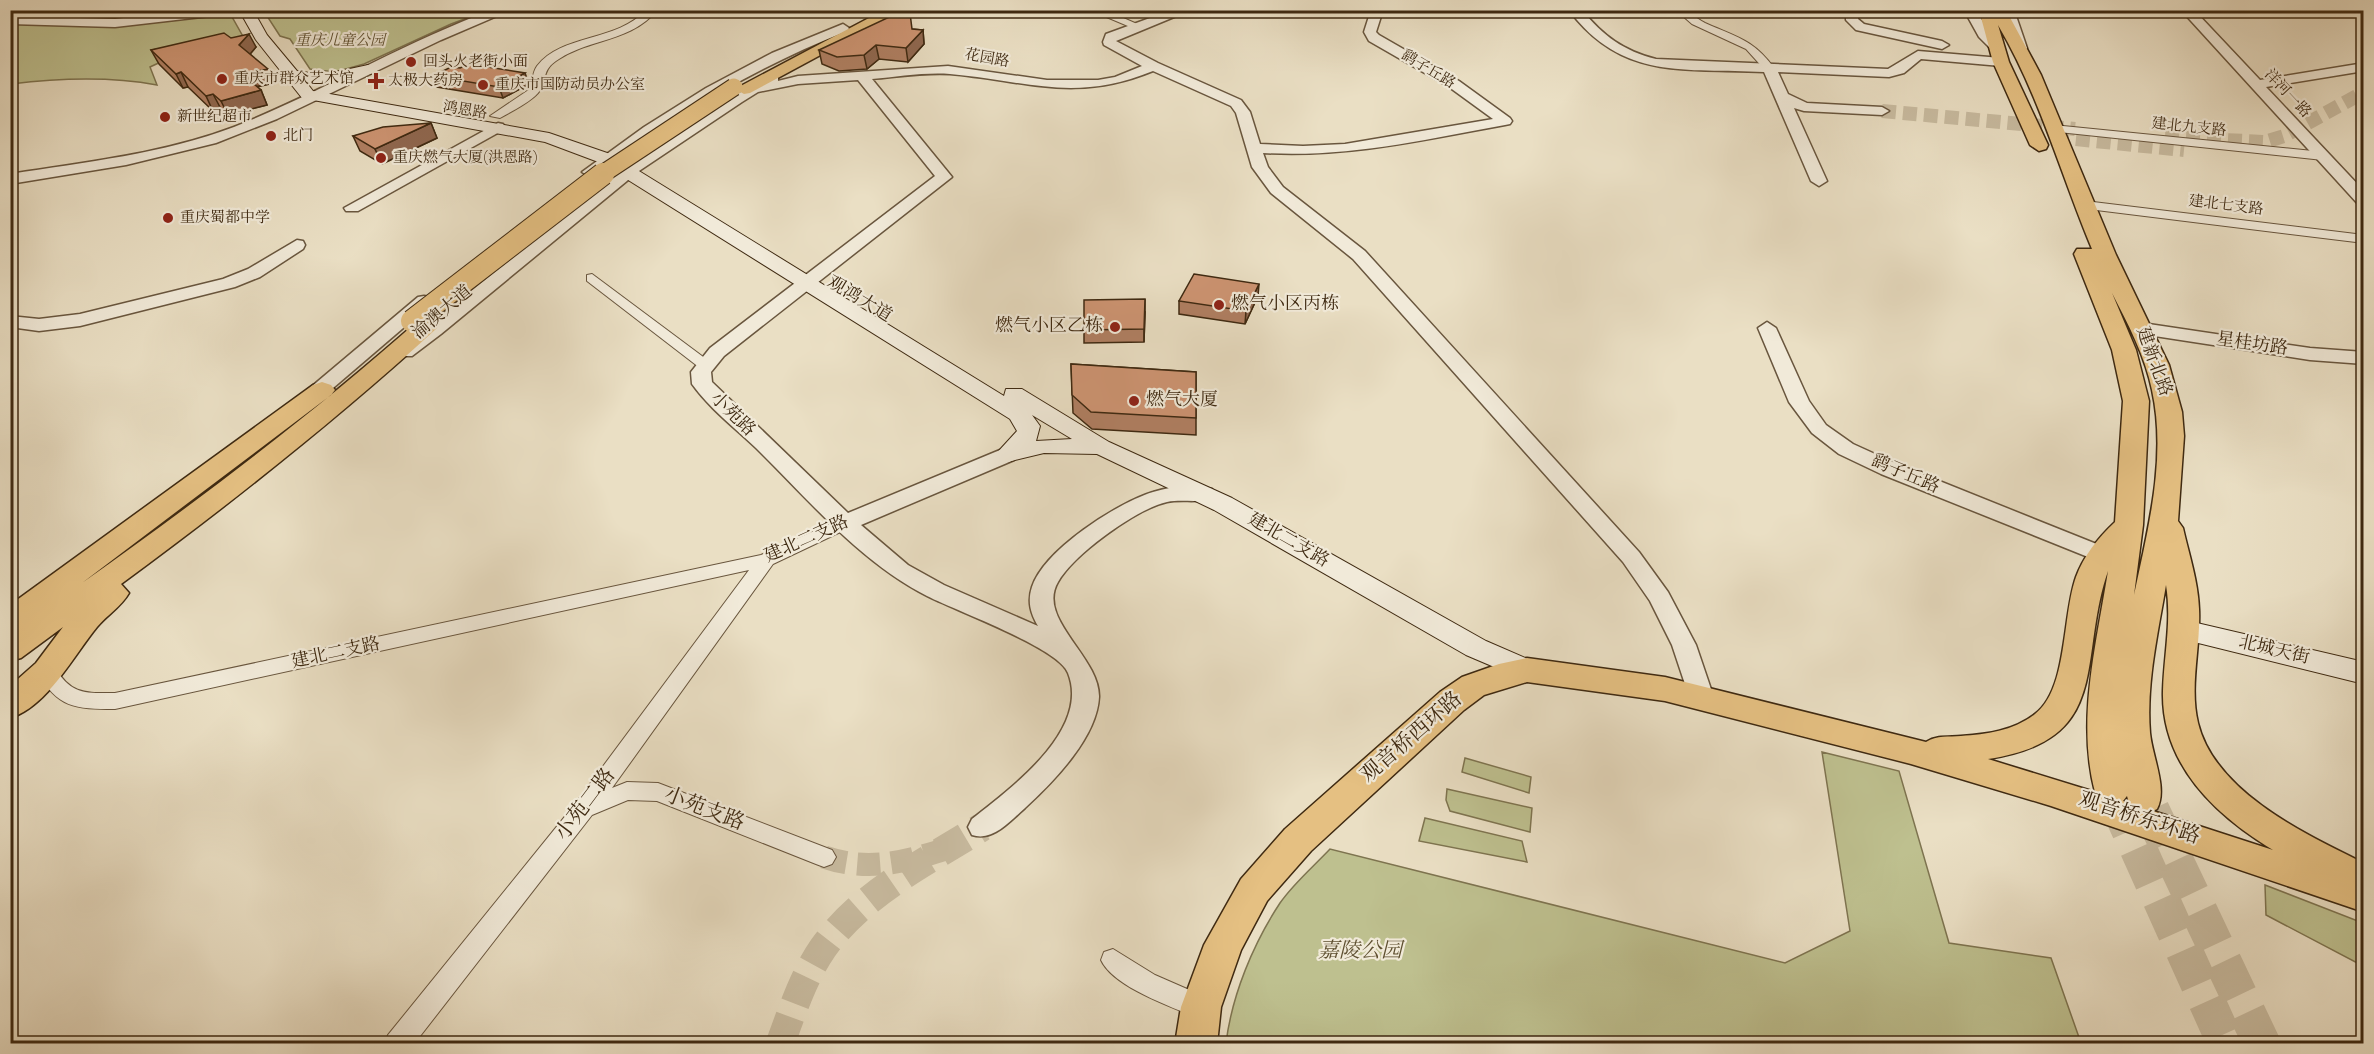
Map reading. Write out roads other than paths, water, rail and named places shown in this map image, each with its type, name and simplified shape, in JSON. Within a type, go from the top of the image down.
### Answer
[{"type":"main road","points":[[246,10],[258,32],[290,74],[318,94]]},
{"type":"main road","name":"渝澳大道","points":[[17,615],[420,322],[631,163],[741,90],[879,10]]},
{"type":"main road","name":"渝澳大道","points":[[849,29],[897,10]]},
{"type":"main road","name":"建新北路","points":[[1997,14],[2004,52],[2052,177],[2115,325],[2132,375],[2136,427],[2129,525],[2104,706],[2104,741],[2112,790]]},
{"type":"main road","name":"建新北路","points":[[2004,52],[2053,129],[2106,255],[2142,329],[2162,380],[2169,408],[2171,436],[2166,514],[2140,652],[2133,714],[2135,751],[2145,799]]},
{"type":"main road","points":[[290,74],[300,78],[322,80],[368,70]]},
{"type":"main road","name":"鸿恩路","points":[[318,94],[349,86],[497,122]]},
{"type":"main road","name":"鸿恩路","points":[[318,94],[562,130],[613,155]]},
{"type":"main road","name":"观鸿大道","points":[[613,155],[811,279],[1101,447]]},
{"type":"main road","name":"观鸿大道","points":[[811,279],[1027,421],[1030,429],[1028,436],[1007,455]]},
{"type":"main road","name":"渝澳大道","points":[[10,650],[209,504],[375,374],[420,322]]},
{"type":"main road","name":"建北二支路","points":[[1007,455],[1044,446],[1101,447],[1204,494],[1476,648],[1527,670]]},
{"type":"main road","points":[[10,688],[209,504]]},
{"type":"main road","points":[[2166,514],[2181,586],[2184,630],[2179,705],[2187,745],[2201,767],[2223,791],[2280,836],[2364,882]]},
{"type":"main road","points":[[1911,751],[1974,750],[2010,742],[2035,730],[2054,716],[2068,693],[2085,600],[2101,554],[2129,525]]},
{"type":"main road","points":[[10,706],[47,671],[87,618]]},
{"type":"main road","name":"北城天街","points":[[2184,630],[2364,673]]},
{"type":"main road","name":"观音桥西环路","points":[[1196,1044],[1202,1007],[1223,945],[1254,890],[1298,840],[1452,701],[1473,686],[1499,676],[1527,670],[1665,689],[1911,751]]},
{"type":"main road","name":"观音桥东环路","points":[[1911,751],[2075,799],[2364,896]]},
{"type":"street","points":[[10,20],[115,23],[228,10]]},
{"type":"street","points":[[349,86],[368,70],[505,10]]},
{"type":"street","points":[[352,208],[497,122],[534,92],[538,87],[539,71],[552,60],[621,33],[642,20],[652,10]]},
{"type":"street","points":[[1095,10],[1139,27]]},
{"type":"street","points":[[1185,10],[1111,37],[1109,42],[1154,66],[1236,103],[1243,112],[1252,148],[1260,167],[1277,190],[1359,255],[1631,557],[1660,598],[1684,645],[1701,698]]},
{"type":"street","name":"鹞子丘路","points":[[1252,148],[1303,151],[1345,149],[1505,120],[1454,84],[1374,38],[1370,32],[1377,10]]},
{"type":"street","points":[[1575,10],[1600,41],[1645,61],[1889,73],[1899,70],[1913,57],[1924,54],[2004,52]]},
{"type":"street","points":[[1681,10],[1694,21],[1745,43],[1755,50],[1769,68],[1819,181]]},
{"type":"street","points":[[1852,10],[1854,23],[1867,30],[1925,43],[2004,52]]},
{"type":"street","points":[[1970,10],[1984,34],[2004,52]]},
{"type":"street","name":"洋河一路","points":[[2187,10],[2364,201]]},
{"type":"street","points":[[1997,14],[2004,52]]},
{"type":"street","points":[[375,374],[441,327],[632,169],[741,90],[800,63],[849,29]]},
{"type":"street","points":[[295,411],[392,326],[613,155],[649,130],[780,55],[849,29]]},
{"type":"street","points":[[800,63],[796,70],[798,73],[812,79]]},
{"type":"street","name":"花园路","points":[[741,90],[812,79],[948,70],[1020,81],[1074,85],[1119,80],[1154,66]]},
{"type":"street","points":[[2256,85],[2364,67]]},
{"type":"street","points":[[592,278],[705,365],[717,352],[944,177],[863,77]]},
{"type":"street","points":[[10,174],[182,144],[231,128],[318,94]]},
{"type":"street","points":[[10,179],[173,150],[237,130],[318,94]]},
{"type":"street","points":[[1784,102],[1804,107],[1884,116],[1821,115],[1784,102]]},
{"type":"street","points":[[1799,134],[1804,123],[1821,115]]},
{"type":"street","name":"建北九支路","points":[[2053,129],[2323,156]]},
{"type":"street","points":[[649,130],[648,135],[655,139],[678,136]]},
{"type":"street","name":"建北七支路","points":[[2085,205],[2364,239]]},
{"type":"street","points":[[11,322],[39,325],[80,320],[229,284],[254,273],[297,244]]},
{"type":"street","name":"鹞子丘路","points":[[1767,328],[1799,402],[1819,429],[1846,449],[1900,474],[2101,554]]},
{"type":"street","name":"星桂坊路","points":[[2142,329],[2310,354],[2364,358]]},
{"type":"street","name":"小苑路","points":[[705,365],[701,378],[707,391],[845,523],[900,571],[936,591],[1042,638],[1073,661]]},
{"type":"street","name":"建北二支路","points":[[47,671],[54,686],[65,696],[85,701],[115,701],[766,560],[845,523],[1007,455]]},
{"type":"street","name":"小苑路","points":[[982,827],[1041,776],[1082,715],[1086,687],[1073,661],[1048,623],[1041,604],[1047,580],[1054,570],[1123,514],[1141,504],[1175,494],[1204,494]]},
{"type":"street","name":"小苑二路","points":[[397,1044],[583,810],[766,560]]},
{"type":"street","name":"小苑支路","points":[[583,810],[627,791],[658,792],[824,857]]},
{"type":"street","points":[[1113,960],[1146,983],[1202,1007]]},
{"type":"tunnel","points":[[2165,137],[2265,142],[2284,136],[2364,92]]},
{"type":"tunnel","points":[[1882,111],[2075,129]]},
{"type":"tunnel","points":[[2055,137],[2184,150]]},
{"type":"tunnel","points":[[2115,797],[2226,1044]]},
{"type":"tunnel","points":[[2151,810],[2262,1044]]},
{"type":"tunnel","points":[[780,1044],[798,995],[810,971],[823,948],[839,928],[856,911],[896,880],[982,827]]},
{"type":"tunnel","points":[[824,857],[856,864],[887,863],[949,848]]},
{"type":"place","name":"回头火老街小面","points":[[411,62]]},
{"type":"place","name":"重庆市群众艺术馆","points":[[222,79]]},
{"type":"place","name":"太极大药房","points":[[376,81]]},
{"type":"place","name":"重庆市国防动员办公室","points":[[483,85]]},
{"type":"place","name":"新世纪超市","points":[[165,117]]},
{"type":"place","name":"北门","points":[[271,136]]},
{"type":"place","name":"重庆燃气大厦(洪恩路)","points":[[381,158]]},
{"type":"place","name":"重庆蜀都中学","points":[[168,218]]},
{"type":"place","name":"燃气小区丙栋","points":[[1219,305]]},
{"type":"place","name":"燃气小区乙栋","points":[[1115,327]]},
{"type":"place","name":"燃气大厦","points":[[1134,401]]},
{"type":"park label","name":"重庆儿童公园","points":[[340,41]]},
{"type":"park label","name":"嘉陵公园","points":[[1360,952]]}]
